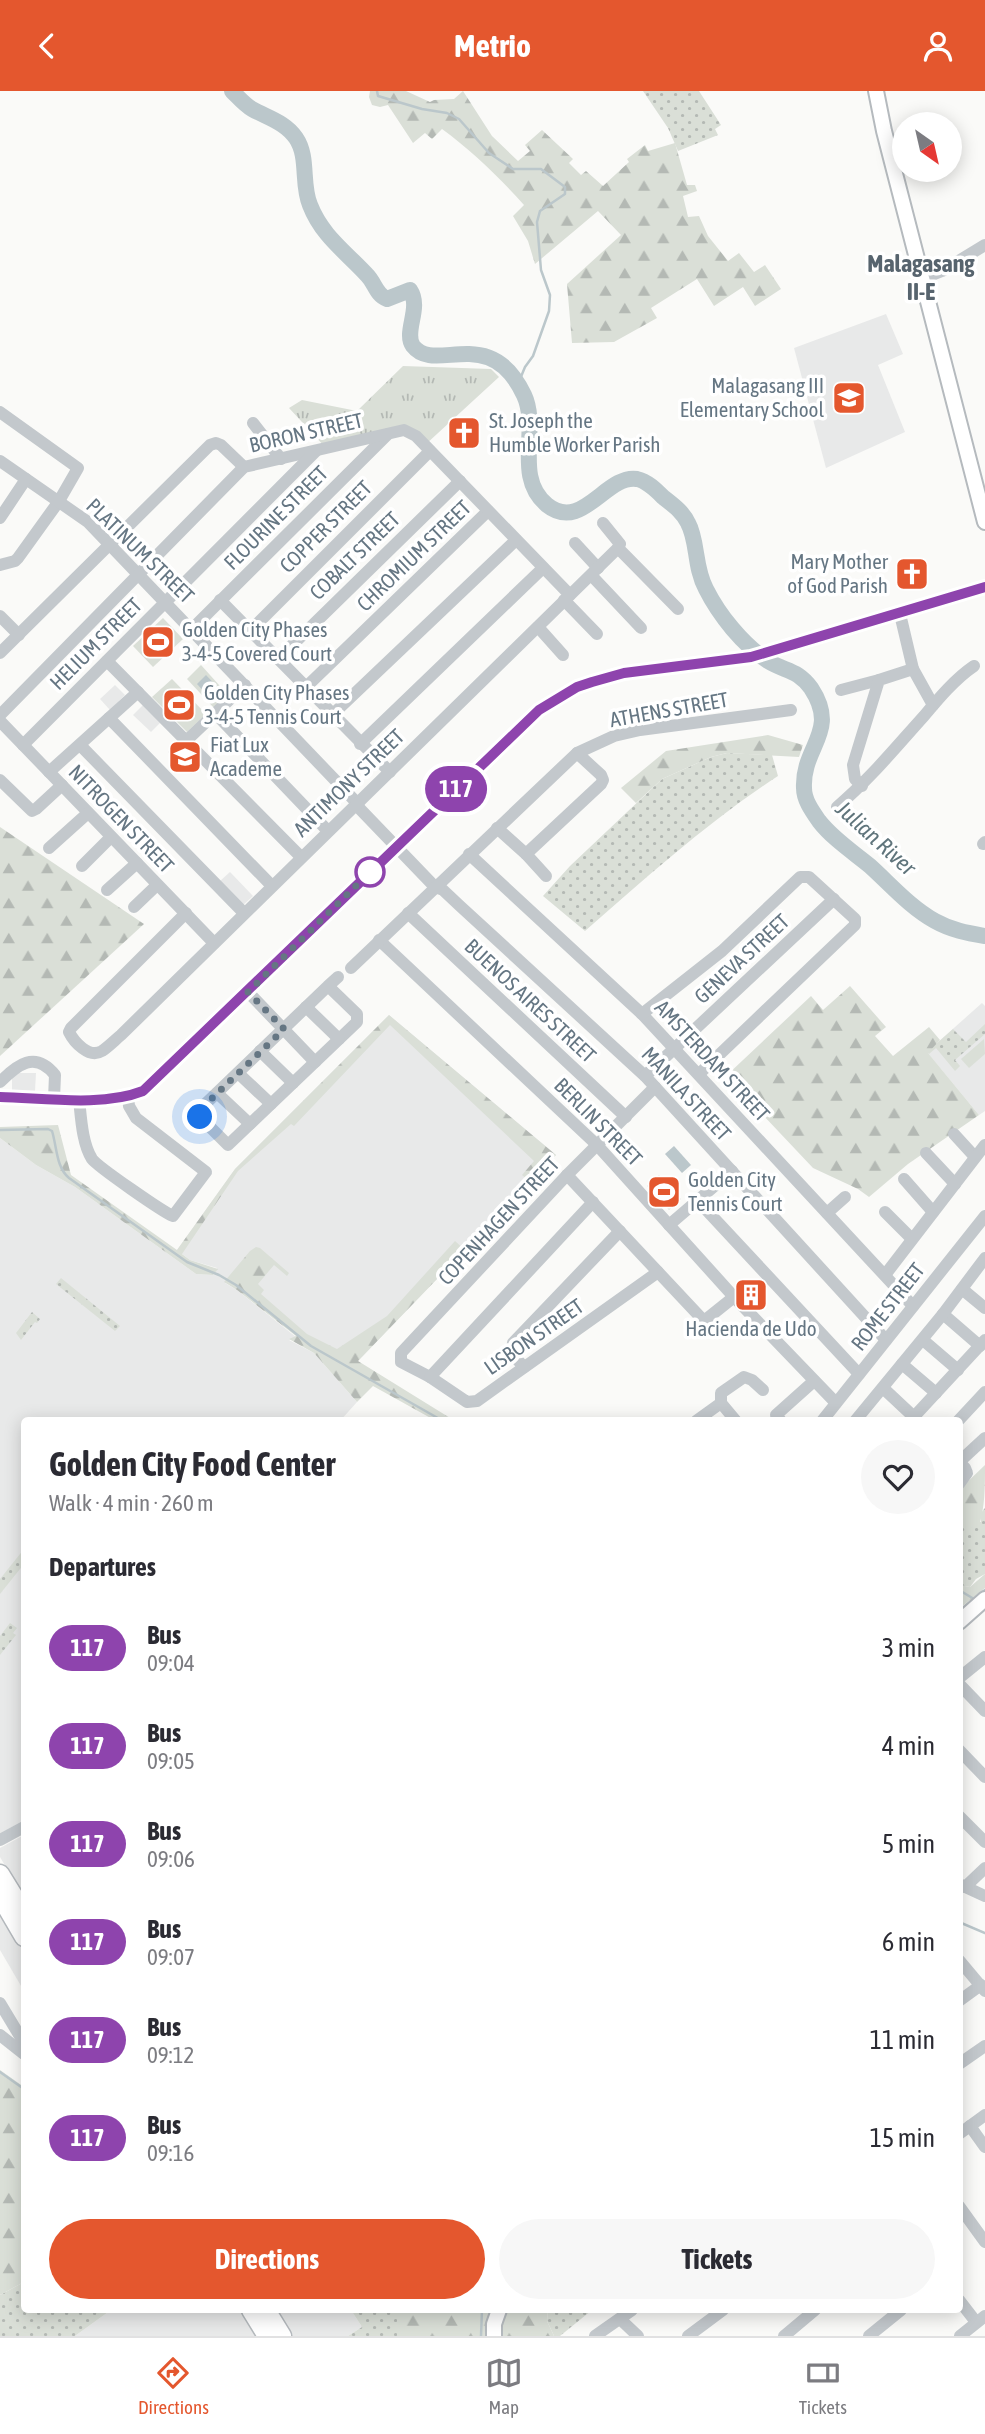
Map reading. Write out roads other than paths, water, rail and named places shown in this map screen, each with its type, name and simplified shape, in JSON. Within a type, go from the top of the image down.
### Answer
[{"type":"highway","points":[[0,1874],[21,1909]]},
{"type":"highway","points":[[0,1896],[21,1932]]},
{"type":"highway","points":[[253,2313],[267,2336]]},
{"type":"highway","points":[[268,2313],[282,2336]]},
{"type":"main road","points":[[876,91],[985,522]]},
{"type":"main road","points":[[963,1619],[985,1599]]},
{"type":"main road","points":[[494,2336],[498,2313]]},
{"type":"street","points":[[922,279],[942,271],[985,245]]},
{"type":"street","points":[[0,412],[78,468],[59,501],[15,562],[0,565]]},
{"type":"street","points":[[253,423],[281,459]]},
{"type":"street","name":"BORON STREET","points":[[0,715],[244,467],[409,431],[543,568],[597,634]]},
{"type":"street","name":"FLOURINE STREET","points":[[192,629],[388,434]]},
{"type":"street","points":[[0,653],[210,446],[216,443],[244,467]]},
{"type":"street","name":"HELIUM STREET","points":[[23,745],[316,451]]},
{"type":"street","name":"COPPER STREET","points":[[250,631],[430,451]]},
{"type":"street","name":"PLATINUM STREET","points":[[0,461],[88,522],[166,601],[360,809],[398,845]]},
{"type":"street","points":[[0,518],[26,479]]},
{"type":"street","name":"COBALT STREET","points":[[278,659],[460,481]]},
{"type":"street","name":"CHROMIUM STREET","points":[[305,688],[488,511]]},
{"type":"street","points":[[603,523],[621,544],[618,548],[678,609]]},
{"type":"street","points":[[332,715],[516,540]]},
{"type":"street","points":[[575,543],[594,571],[641,628]]},
{"type":"street","name":"ANTIMONY STREET","points":[[186,913],[69,1032],[84,1050],[103,1051],[121,1035],[618,548]]},
{"type":"street","points":[[360,744],[543,568]]},
{"type":"street","points":[[0,1097],[128,1097],[143,1091],[539,710],[577,687],[624,673],[751,657],[985,587]]},
{"type":"street","points":[[220,600],[390,772]]},
{"type":"street","points":[[900,614],[914,669],[933,705]]},
{"type":"street","points":[[0,616],[19,635]]},
{"type":"street","points":[[538,627],[564,655]]},
{"type":"street","points":[[107,661],[300,857]]},
{"type":"street","points":[[838,807],[862,786],[933,705],[974,666]]},
{"type":"street","points":[[841,690],[914,669]]},
{"type":"street","points":[[862,786],[855,779],[853,765],[878,680]]},
{"type":"street","points":[[186,741],[245,685]]},
{"type":"street","points":[[49,772],[138,692]]},
{"type":"street","name":"ATHENS STREET","points":[[351,968],[577,753],[614,736],[640,730],[791,710]]},
{"type":"street","points":[[215,713],[328,831]]},
{"type":"street","points":[[109,718],[272,885]]},
{"type":"street","name":"NITROGEN STREET","points":[[0,721],[214,943]]},
{"type":"street","points":[[80,745],[244,913]]},
{"type":"street","points":[[526,854],[603,780],[577,753]]},
{"type":"street","points":[[0,780],[32,811],[62,785]]},
{"type":"street","points":[[49,848],[88,813]]},
{"type":"street","points":[[497,828],[546,876]]},
{"type":"street","points":[[82,866],[111,837]]},
{"type":"street","name":"MANILA STREET","points":[[398,845],[645,1076],[886,1340]]},
{"type":"street","name":"AMSTERDAM STREET","points":[[469,854],[642,1014],[914,1306]]},
{"type":"street","points":[[107,890],[137,863]]},
{"type":"street","points":[[642,1014],[722,951],[800,877],[809,877],[856,919],[855,925],[699,1074]]},
{"type":"street","points":[[134,907],[157,885]]},
{"type":"street","name":"GENEVA STREET","points":[[645,1076],[834,899]]},
{"type":"street","name":"BUENOS AIRES STREET","points":[[408,913],[626,1117]]},
{"type":"street","name":"BERLIN STREET","points":[[379,940],[597,1145],[734,1297],[836,1403]]},
{"type":"street","points":[[333,982],[358,1019],[230,1145],[226,1144],[198,1114],[306,1007],[333,982]]},
{"type":"street","points":[[248,992],[315,1062]]},
{"type":"street","points":[[306,1007],[339,1039]]},
{"type":"street","points":[[260,1051],[293,1083]]},
{"type":"street","points":[[0,1082],[14,1068],[27,1062],[39,1062],[49,1067],[55,1075],[54,1099]]},
{"type":"street","points":[[238,1073],[271,1104]]},
{"type":"street","name":"COPENHAGEN STREET","points":[[430,1377],[401,1362],[401,1353],[568,1175],[655,1087]]},
{"type":"street","points":[[217,1093],[250,1124]]},
{"type":"street","points":[[79,1099],[81,1118],[93,1160],[139,1195],[173,1216],[206,1172],[136,1118],[129,1106],[128,1097]]},
{"type":"street","points":[[954,1135],[975,1157]]},
{"type":"street","points":[[885,1275],[985,1145]]},
{"type":"street","points":[[926,1153],[955,1184]]},
{"type":"street","points":[[669,1226],[732,1171]]},
{"type":"street","points":[[568,1175],[704,1321],[734,1297]]},
{"type":"street","points":[[904,1179],[933,1212]]},
{"type":"street","points":[[827,1213],[845,1197]]},
{"type":"street","points":[[698,1201],[859,1374]]},
{"type":"street","points":[[430,1377],[593,1202]]},
{"type":"street","points":[[885,1212],[912,1240]]},
{"type":"street","name":"ROME STREET","points":[[825,1417],[985,1216]]},
{"type":"street","points":[[524,1367],[511,1353],[513,1343],[620,1231]]},
{"type":"street","points":[[864,1417],[883,1388],[984,1261]]},
{"type":"street","name":"LISBON STREET","points":[[430,1377],[467,1402],[477,1401],[658,1272]]},
{"type":"street","points":[[962,1289],[985,1308]]},
{"type":"street","points":[[914,1417],[982,1343],[943,1314]]},
{"type":"street","points":[[923,1340],[958,1370]]},
{"type":"street","points":[[902,1364],[936,1393]]},
{"type":"street","points":[[733,1417],[721,1403],[721,1393],[744,1377],[752,1380],[762,1390]]},
{"type":"street","points":[[778,1417],[776,1415],[814,1381]]},
{"type":"street","points":[[883,1388],[910,1417]]},
{"type":"street","points":[[962,1417],[985,1392]]},
{"type":"street","points":[[702,1417],[721,1403]]},
{"type":"street","points":[[963,1467],[985,1438]]},
{"type":"street","points":[[963,1675],[985,1657]]},
{"type":"street","points":[[963,1688],[985,1711]]},
{"type":"street","points":[[963,1754],[985,1777]]},
{"type":"street","points":[[963,1819],[985,1842]]},
{"type":"street","points":[[0,1840],[21,1829]]},
{"type":"street","points":[[963,1884],[985,1868]]},
{"type":"street","points":[[963,1885],[985,1896]]},
{"type":"street","points":[[963,1965],[983,1988],[963,1999]]},
{"type":"street","points":[[0,2003],[21,2038]]},
{"type":"street","points":[[0,2035],[21,2052]]},
{"type":"street","points":[[963,2061],[985,2046]]},
{"type":"street","points":[[963,2131],[985,2115]]},
{"type":"street","points":[[970,2126],[985,2147]]},
{"type":"street","points":[[963,2212],[985,2242]]},
{"type":"street","points":[[960,2336],[980,2319],[963,2304]]},
{"type":"street","points":[[595,2336],[628,2313]]},
{"type":"street","points":[[688,2336],[719,2313]]},
{"type":"street","points":[[784,2336],[811,2313]]},
{"type":"street","points":[[870,2336],[897,2313]]},
{"type":"street","points":[[620,2319],[638,2336]]},
{"type":"waterway","name":"Julian River","points":[[232,91],[249,107],[281,124],[296,138],[302,154],[307,197],[315,216],[328,235],[370,278],[380,295],[387,299],[410,290],[414,304],[410,334],[413,346],[423,353],[435,356],[480,355],[495,361],[510,373],[524,395],[528,408],[531,481],[537,494],[547,505],[560,512],[571,512],[583,508],[615,485],[637,479],[651,486],[681,512],[691,530],[702,581],[725,619],[759,654],[774,665],[801,677],[819,703],[821,728],[808,761],[804,788],[807,801],[819,821],[926,915],[953,929],[985,936]]},
{"type":"waterway","points":[[377,91],[378,96],[447,113],[459,119],[489,153],[513,169],[541,169],[565,187],[565,194],[540,211],[537,222],[541,270],[550,295],[549,311],[533,356],[518,384]]},
{"type":"waterway","points":[[0,1130],[52,1131],[59,1163],[69,1178],[187,1262],[236,1285],[311,1346],[436,1417]]},
{"type":"waterway","points":[[963,1608],[985,1590]]},
{"type":"waterway","points":[[963,1592],[974,1599]]},
{"type":"waterway","points":[[963,1924],[985,1933]]},
{"type":"waterway","points":[[0,2072],[21,2087]]},
{"type":"waterway","points":[[481,2336],[482,2313]]},
{"type":"place","name":"Malagasang III Elementary School","points":[[849,398]]},
{"type":"place","name":"St. Joseph the Humble Worker Parish","points":[[464,433]]},
{"type":"place","name":"Mary Mother of God Parish","points":[[912,574]]},
{"type":"place","name":"Golden City Phases 3-4-5 Covered Court","points":[[158,642]]},
{"type":"place","name":"Golden City Phases 3-4-5 Tennis Court","points":[[179,705]]},
{"type":"place","name":"Fiat Lux Academe","points":[[185,757]]},
{"type":"place","name":"Golden City Tennis Court","points":[[664,1192]]},
{"type":"place","name":"Hacienda de Udo","points":[[751,1295]]},
{"type":"district","name":"Malagasang II-E","points":[[921,278]]}]
